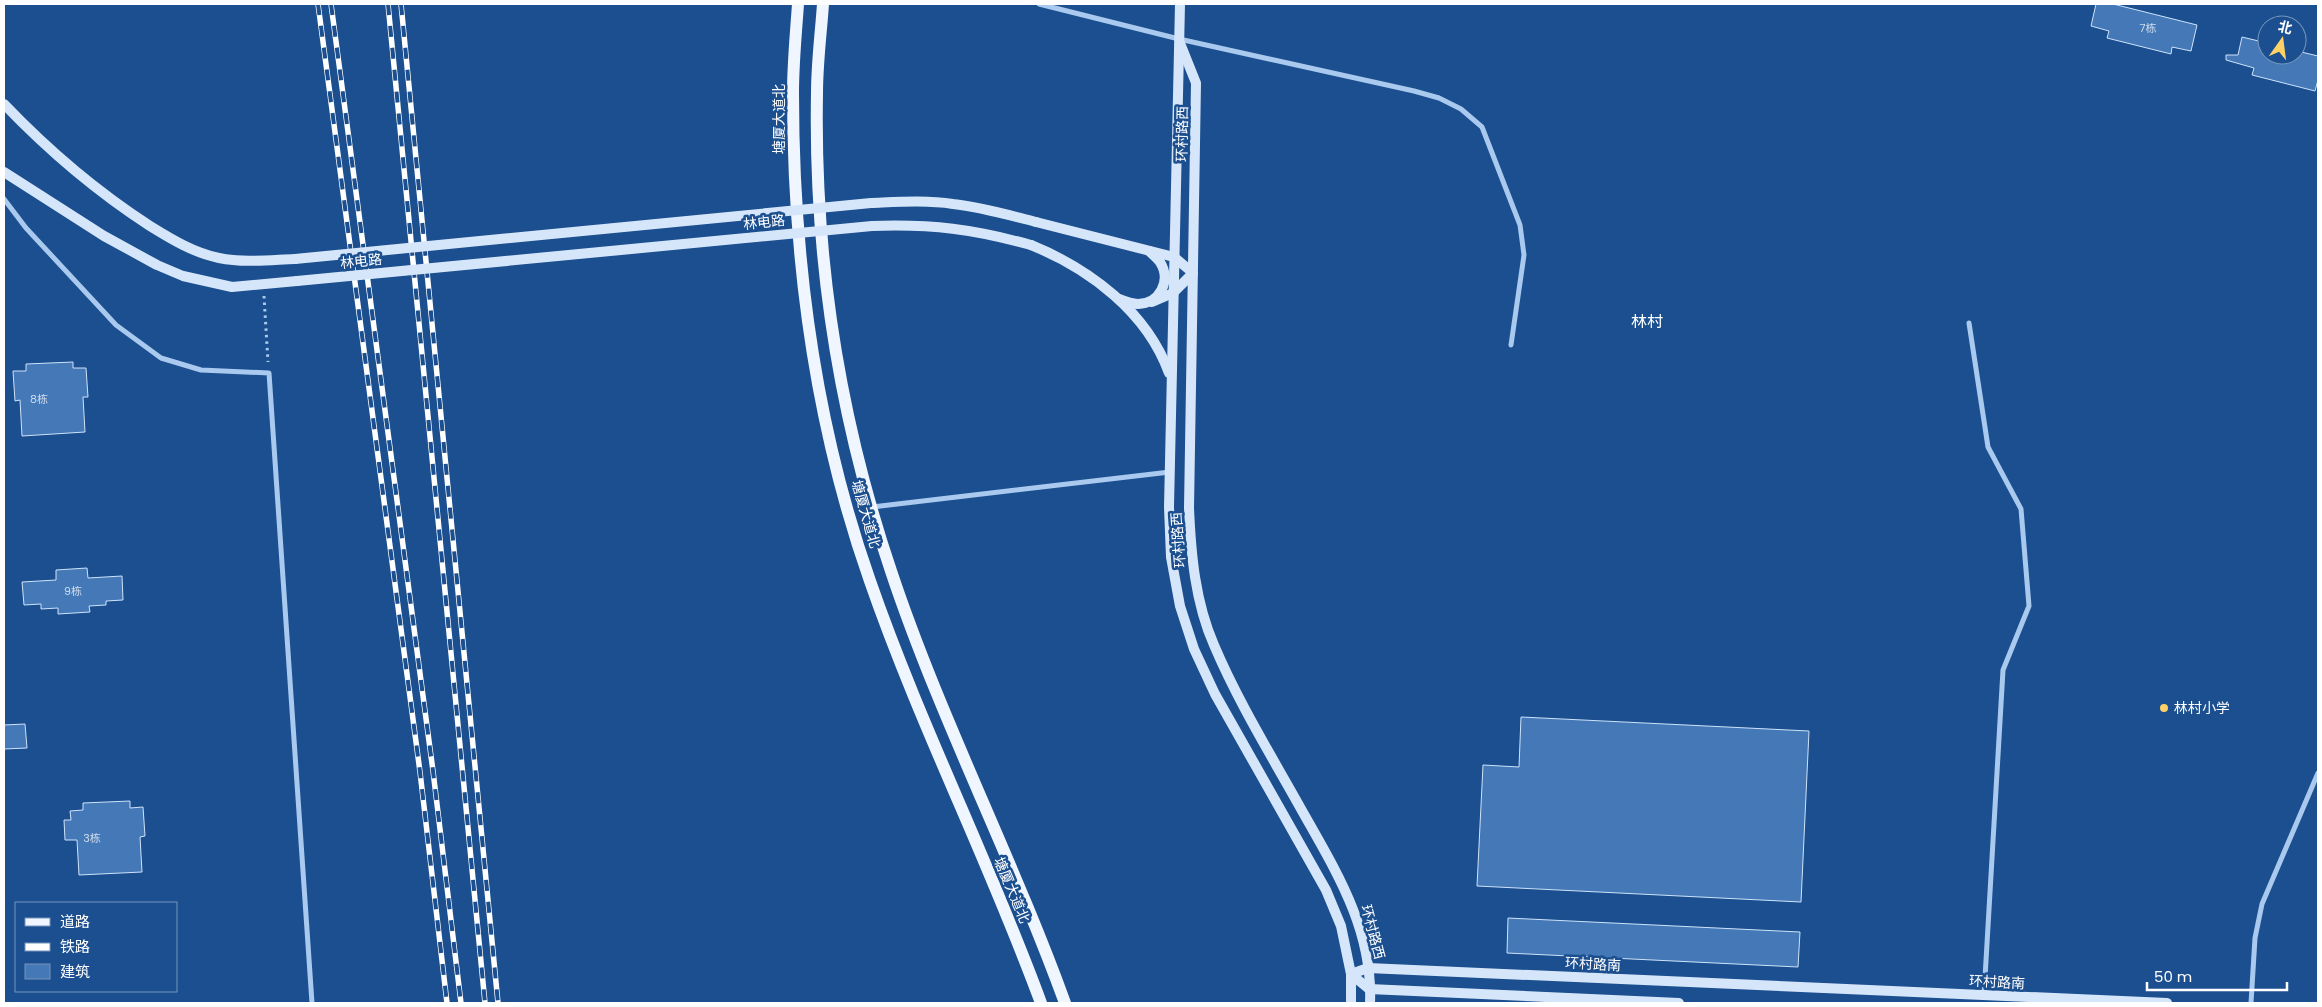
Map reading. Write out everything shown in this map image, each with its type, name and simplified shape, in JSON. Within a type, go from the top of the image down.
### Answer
[{"type":"main road","name":"塘厦大道北","points":[[798,4],[793,90],[794,184],[810,339],[825,420],[842,490],[869,578],[899,662],[996,888],[1041,1003]]},
{"type":"main road","name":"塘厦大道北","points":[[823,4],[817,91],[818,182],[823,256],[833,336],[846,408],[891,571],[921,654],[1020,890],[1065,1003]]},
{"type":"main road","name":"环村路西","points":[[1180,4],[1170,472],[1171,557],[1180,606],[1194,648],[1215,694],[1326,890],[1342,926],[1351,974],[1352,1003]]},
{"type":"main road","name":"环村路西","points":[[1179,39],[1196,83],[1189,508],[1192,557],[1200,603],[1213,644],[1233,687],[1344,884],[1359,921],[1368,968],[1370,1003]]},
{"type":"main road","name":"林电路","points":[[4,104],[63,162],[123,209],[171,239],[193,250],[217,258],[253,262],[295,259],[871,202],[915,201],[988,210],[1174,257],[1193,273]]},
{"type":"main road","name":"林电路","points":[[5,173],[104,236],[157,265],[183,276],[211,284],[232,287],[872,226],[913,225],[952,227],[986,233],[1031,245],[1062,258],[1089,275],[1118,299],[1144,327],[1162,352],[1172,381]]},
{"type":"main road","points":[[1149,251],[1160,263],[1165,278],[1162,292],[1152,302]]},
{"type":"main road","points":[[1118,299],[1137,304],[1152,302],[1173,292],[1193,273]]},
{"type":"main road","name":"环村路南","points":[[1351,974],[1368,968],[2167,1003]]},
{"type":"main road","points":[[1351,974],[1369,989],[1678,1003]]},
{"type":"street","points":[[1039,4],[1179,39],[1414,91],[1439,98],[1461,109],[1482,127],[1520,225],[1524,255],[1511,345]]},
{"type":"street","points":[[4,199],[26,228],[116,325],[161,358],[201,370],[269,373],[312,1003]]},
{"type":"street","points":[[1969,323],[1988,447],[2021,509],[2029,606],[2003,670],[1984,995]]},
{"type":"street","points":[[872,507],[1170,472]]},
{"type":"street","points":[[2251,1003],[2255,938],[2262,904],[2318,774]]},
{"type":"path","points":[[263,284],[269,373]]},
{"type":"building","points":[[2096,4],[2113,4],[2197,25],[2191,51],[2172,47],[2171,54],[2107,38],[2109,31],[2091,26]]},
{"type":"building","points":[[2242,37],[2257,41],[2257,65],[2307,65],[2307,53],[2318,56],[2318,80],[2315,91],[2252,75],[2254,68],[2226,60],[2226,55],[2238,55]]},
{"type":"building","points":[[73,362],[73,368],[86,368],[88,397],[83,397],[85,432],[22,436],[20,400],[15,401],[13,371],[26,371],[26,364]]},
{"type":"building","points":[[87,568],[88,578],[122,576],[123,600],[106,601],[106,605],[89,606],[90,612],[58,614],[58,608],[41,609],[41,604],[24,605],[22,582],[56,580],[56,570]]},
{"type":"building","points":[[1521,717],[1809,731],[1801,902],[1477,886],[1483,765],[1519,767]]},
{"type":"building","points":[[25,724],[27,748],[4,749],[4,725]]},
{"type":"building","points":[[130,801],[130,808],[143,807],[145,836],[140,837],[142,872],[79,875],[77,840],[65,840],[64,820],[71,820],[70,811],[83,810],[83,803]]},
{"type":"building","points":[[1508,918],[1800,932],[1798,967],[1507,953]]},
{"type":"railway","points":[[318,4],[420,772],[447,1003]]},
{"type":"railway","points":[[331,4],[433,771],[461,1003]]},
{"type":"railway","points":[[388,4],[485,1003]]},
{"type":"railway","points":[[401,4],[498,1003]]},
{"type":"place","name":"林村小学","points":[[2164,708]]},
{"type":"district","name":"林村","points":[[1647,321]]}]
